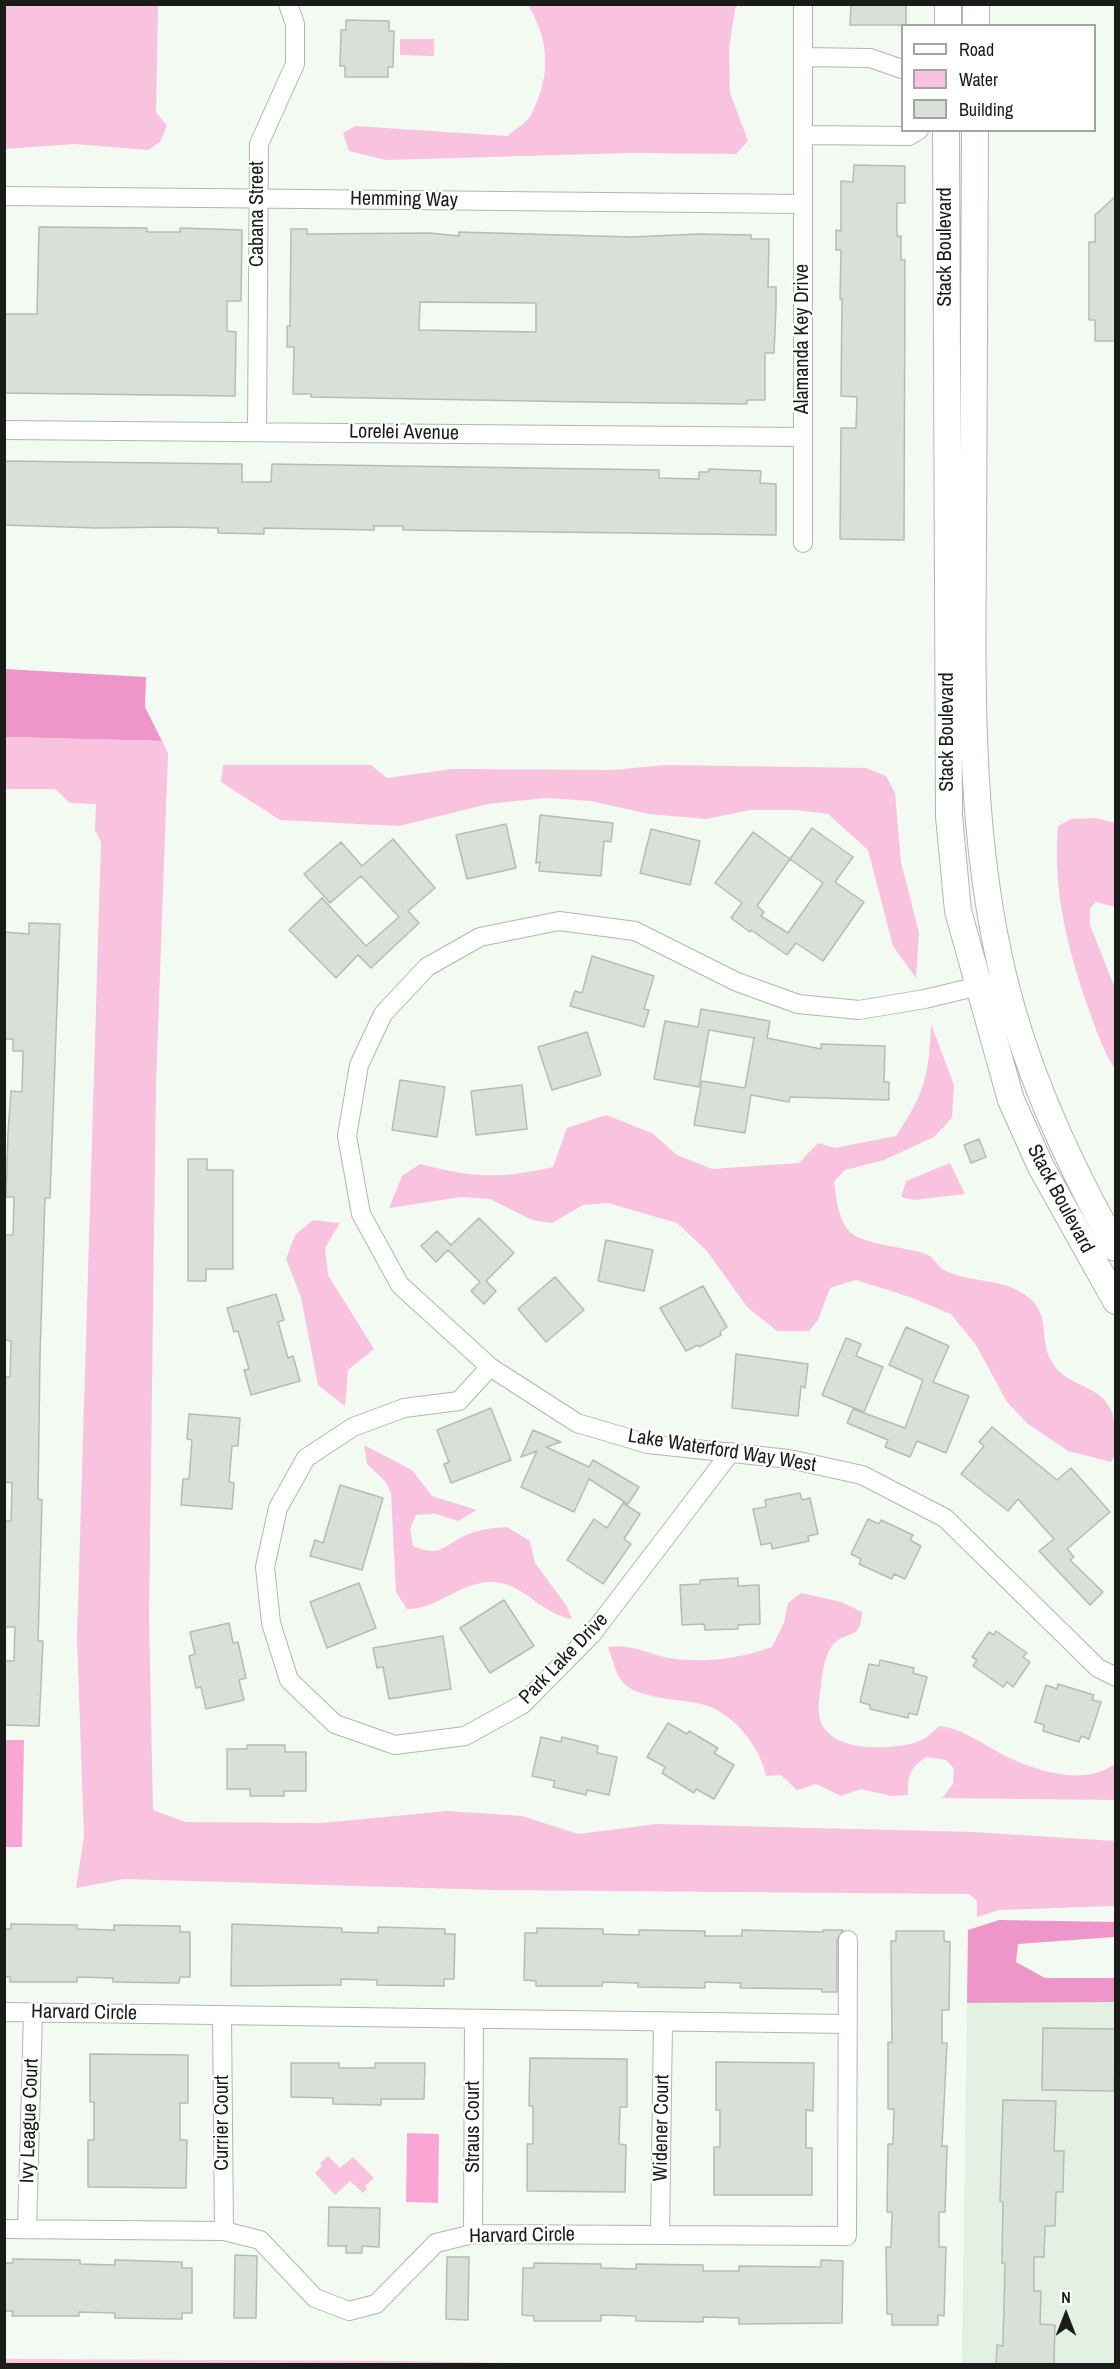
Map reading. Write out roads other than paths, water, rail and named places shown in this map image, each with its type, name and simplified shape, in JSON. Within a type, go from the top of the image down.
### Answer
[{"type":"street","name":"Cabana Street","points":[[256,432],[259,144],[295,64],[295,24],[288,4]]},
{"type":"street","name":"Alamanda Key Drive","points":[[803,4],[803,543]]},
{"type":"street","points":[[948,4],[948,24]]},
{"type":"street","points":[[976,4],[976,24]]},
{"type":"street","points":[[803,57],[870,58],[901,68]]},
{"type":"street","points":[[803,135],[909,136],[916,132]]},
{"type":"street","name":"Stack Boulevard","points":[[946,132],[949,816],[958,911],[1011,1100],[1032,1148],[1116,1301]]},
{"type":"street","name":"Stack Boulevard","points":[[975,132],[972,710],[980,841],[1004,979],[1035,1081],[1077,1179],[1116,1248]]},
{"type":"street","name":"Hemming Way","points":[[4,196],[803,204]]},
{"type":"street","name":"Lorelei Avenue","points":[[4,430],[803,437]]},
{"type":"street","name":"Lake Waterford Way West","points":[[1004,979],[978,988],[859,1010],[798,1004],[737,982],[635,931],[559,921],[480,937],[427,967],[383,1014],[359,1065],[347,1136],[361,1214],[400,1285],[490,1367],[577,1423],[648,1444],[789,1459],[862,1475],[945,1518],[1098,1668],[1116,1677]]},
{"type":"street","name":"Park Lake Drive","points":[[490,1367],[459,1401],[404,1408],[353,1427],[306,1458],[278,1508],[265,1566],[271,1623],[290,1680],[334,1724],[395,1745],[465,1736],[523,1704],[592,1634],[730,1452]]},
{"type":"street","name":"Harvard Circle","points":[[4,2229],[224,2231],[260,2240],[315,2298],[350,2311],[376,2304],[436,2243],[473,2234],[847,2236],[848,1940]]},
{"type":"street","name":"Harvard Circle","points":[[4,2012],[848,2024]]},
{"type":"street","name":"Ivy League Court","points":[[27,2229],[33,2013]]},
{"type":"street","name":"Currier Court","points":[[222,2015],[224,2231]]},
{"type":"street","name":"Straus Court","points":[[473,2234],[474,2019]]},
{"type":"street","name":"Widener Court","points":[[660,2235],[663,2021]]},
{"type":"water","points":[[4,5],[158,5],[156,112],[167,126],[160,142],[148,150],[75,144],[5,149]]},
{"type":"water","points":[[528,5],[738,5],[735,9],[729,49],[730,93],[748,141],[736,154],[629,153],[386,160],[349,151],[343,133],[355,126],[507,136],[523,124],[538,101],[545,73],[541,32]]},
{"type":"water","points":[[400,39],[434,39],[434,56],[400,55]]},
{"type":"water","points":[[5,737],[162,741],[168,753],[156,1083],[149,1619],[153,1810],[185,1822],[321,1823],[448,1811],[522,1816],[578,1834],[657,1824],[973,1832],[1115,1841],[1115,1906],[999,1910],[977,1917],[977,1901],[969,1894],[493,1890],[124,1879],[76,1888],[84,1836],[77,1638],[101,842],[95,830],[96,804],[70,803],[55,789],[5,789]]},
{"type":"water","points":[[223,765],[371,765],[387,778],[452,769],[612,770],[665,765],[866,768],[886,776],[895,793],[901,862],[919,933],[916,978],[893,946],[868,850],[828,814],[797,810],[750,810],[706,819],[649,814],[591,801],[546,798],[488,804],[399,826],[280,820],[221,782]]},
{"type":"water","points":[[1096,818],[1115,823],[1115,907],[1096,902],[1090,909],[1090,925],[1115,988],[1115,1069],[1099,1036],[1072,958],[1059,894],[1057,872],[1058,826],[1071,819]]},
{"type":"water","points":[[931,1024],[954,1085],[952,1118],[934,1137],[884,1160],[845,1170],[834,1182],[842,1220],[848,1230],[863,1239],[926,1254],[946,1271],[1005,1285],[1033,1301],[1042,1317],[1045,1343],[1052,1362],[1069,1379],[1100,1396],[1108,1405],[1114,1418],[1116,1436],[1115,1453],[1111,1462],[1068,1451],[1028,1424],[1007,1402],[976,1345],[951,1314],[910,1297],[856,1280],[830,1288],[818,1320],[809,1331],[777,1331],[748,1308],[706,1250],[677,1223],[608,1203],[583,1205],[552,1223],[532,1220],[490,1199],[461,1197],[389,1208],[402,1176],[420,1164],[456,1172],[486,1175],[517,1174],[553,1167],[567,1128],[606,1115],[652,1133],[677,1155],[712,1169],[799,1163],[818,1143],[835,1148],[896,1136],[913,1108],[924,1083],[929,1057]]},
{"type":"water","points":[[950,1163],[965,1194],[914,1200],[901,1197],[906,1181]]},
{"type":"water","points":[[313,1220],[340,1223],[325,1248],[328,1275],[374,1349],[348,1370],[345,1406],[318,1385],[301,1297],[286,1259],[295,1235]]},
{"type":"water","points":[[364,1445],[412,1470],[432,1496],[477,1510],[458,1521],[436,1514],[416,1515],[410,1529],[413,1546],[423,1550],[437,1550],[474,1532],[507,1527],[530,1541],[535,1563],[566,1605],[572,1619],[552,1612],[515,1588],[494,1582],[471,1585],[430,1604],[407,1609],[396,1592],[391,1493],[386,1482],[367,1464]]},
{"type":"water","points":[[801,1593],[841,1602],[862,1612],[859,1628],[856,1632],[842,1637],[832,1646],[824,1665],[819,1713],[821,1723],[835,1738],[866,1747],[886,1747],[921,1740],[939,1726],[959,1731],[1004,1756],[1051,1773],[1091,1774],[1115,1764],[1115,1800],[942,1798],[953,1784],[954,1769],[946,1760],[926,1757],[916,1765],[911,1773],[908,1795],[891,1796],[861,1789],[841,1796],[816,1784],[797,1790],[781,1775],[766,1776],[758,1753],[751,1742],[734,1722],[723,1714],[701,1704],[647,1695],[628,1687],[620,1678],[608,1647],[627,1647],[667,1658],[688,1660],[713,1660],[749,1654],[772,1647],[784,1623],[788,1603]]},
{"type":"water","points":[[328,2156],[340,2168],[353,2157],[374,2178],[365,2186],[367,2189],[363,2193],[350,2181],[335,2195],[315,2173],[322,2166],[320,2163]]},
{"type":"water","points":[[5,2359],[395,2361],[585,2364],[5,2364]]}]
